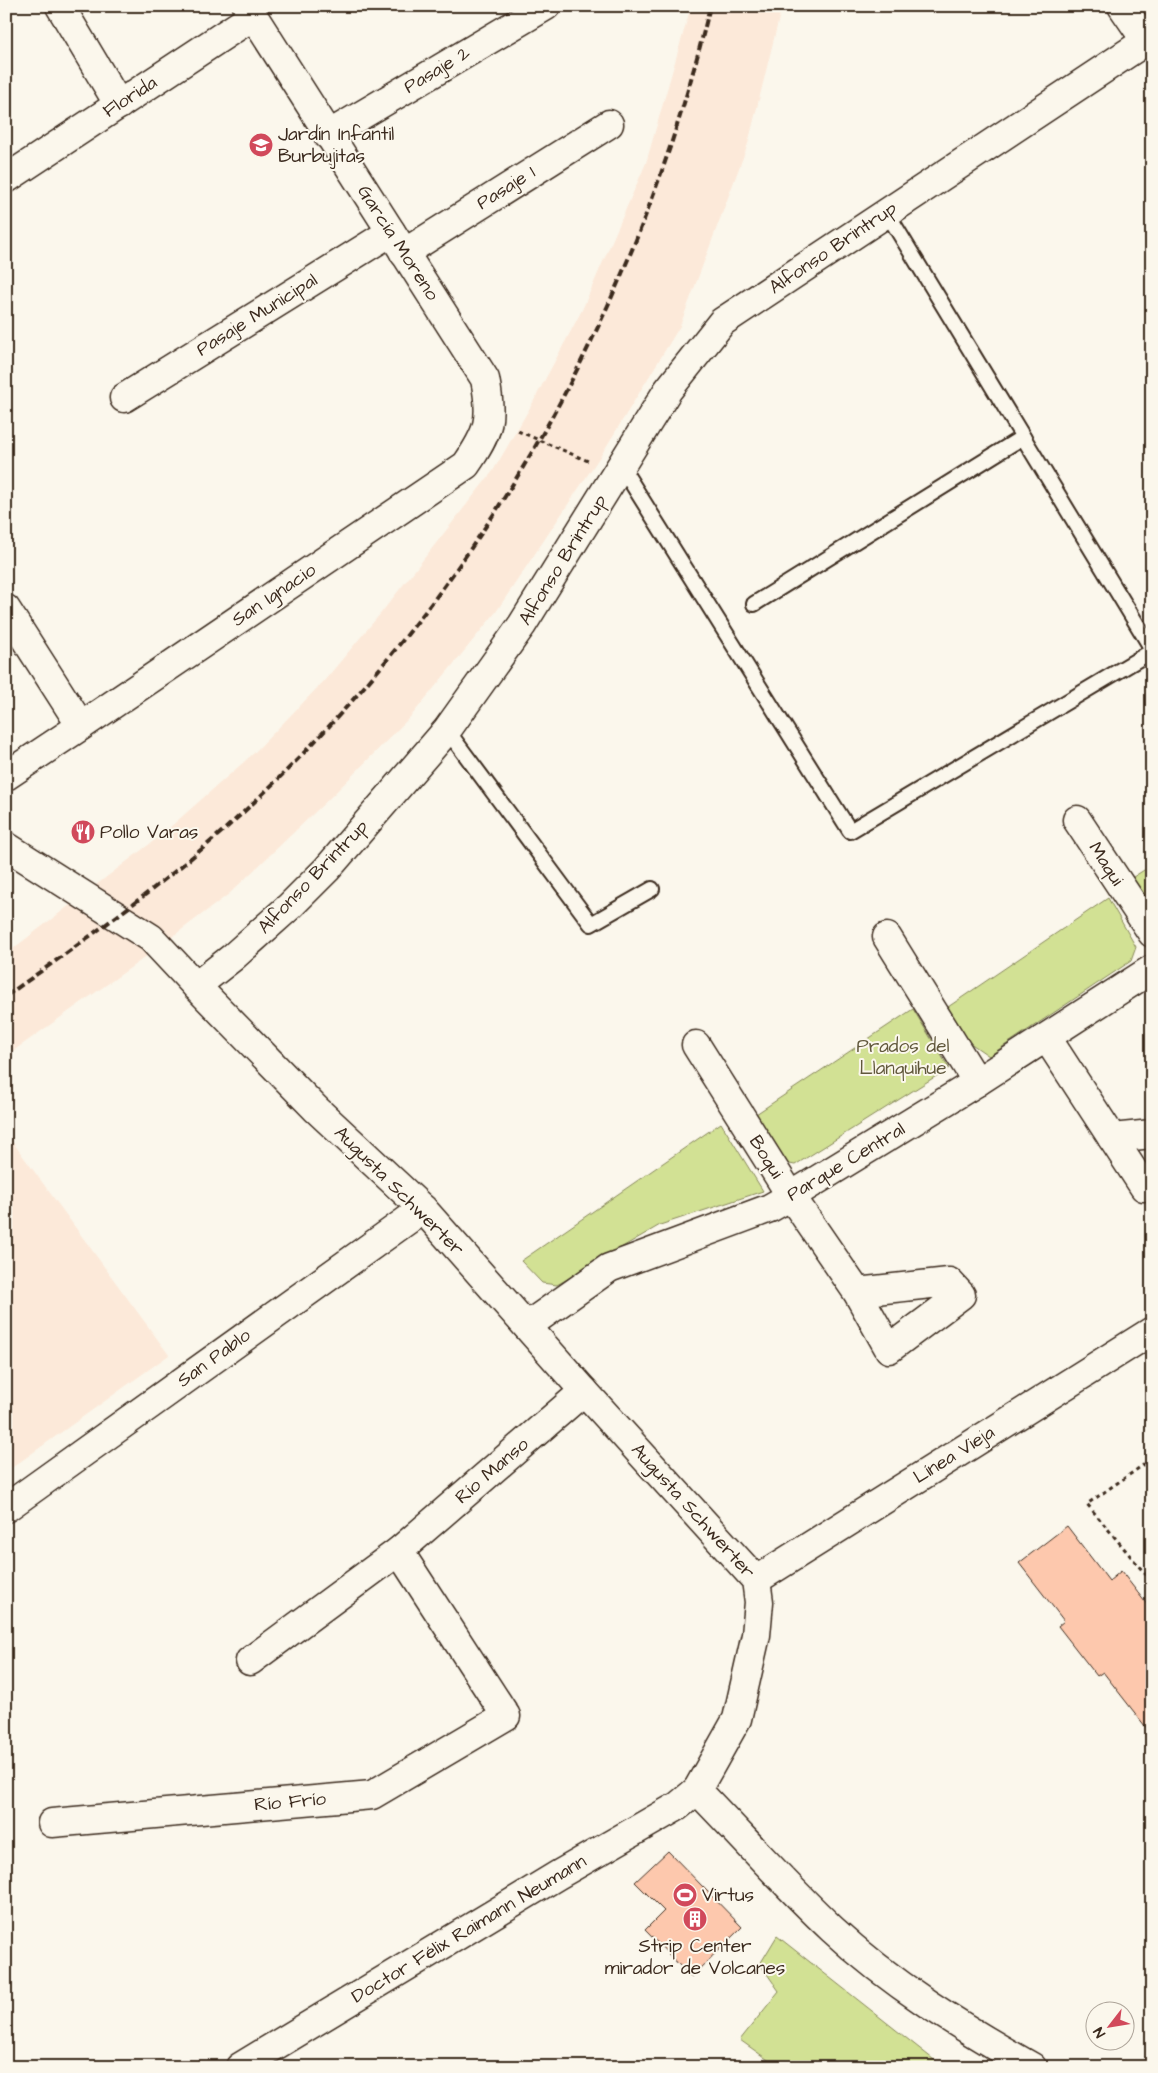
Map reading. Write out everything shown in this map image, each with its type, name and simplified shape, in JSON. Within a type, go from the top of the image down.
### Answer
[{"type":"street","points":[[60,6],[119,105]]},
{"type":"street","name":"Pasaje 2","points":[[328,135],[546,6]]},
{"type":"street","points":[[1122,6],[1149,39]]},
{"type":"street","name":"Florida","points":[[6,179],[119,105],[250,11]]},
{"type":"street","name":"García Moreno","points":[[250,11],[485,379]]},
{"type":"street","name":"Alfonso Brintrup","points":[[196,986],[233,958],[327,869],[446,730],[522,626],[668,390],[722,322],[1149,39]]},
{"type":"street","name":"Pasaje 1","points":[[397,242],[609,124]]},
{"type":"street","name":"Pasaje Municipal","points":[[124,398],[397,242]]},
{"type":"street","name":"San Ignacio","points":[[6,776],[466,465],[480,444],[489,420],[489,399],[485,379]]},
{"type":"street","points":[[6,609],[81,726]]},
{"type":"street","name":"Maqui","points":[[1077,820],[1152,933]]},
{"type":"street","points":[[6,846],[151,938],[196,986]]},
{"type":"street","points":[[887,937],[977,1082]]},
{"type":"street","name":"Parque Central","points":[[527,1326],[609,1268],[770,1208],[977,1082],[1152,969]]},
{"type":"street","name":"Augusta Schwerter","points":[[196,986],[316,1109],[422,1209],[756,1580],[759,1602],[756,1635],[737,1720],[697,1790]]},
{"type":"street","points":[[1047,1038],[1144,1187],[1152,1182]]},
{"type":"street","name":"Boqui","points":[[696,1045],[791,1196],[857,1292]]},
{"type":"street","points":[[1112,1138],[1152,1134]]},
{"type":"street","name":"San Pablo","points":[[6,1508],[422,1209]]},
{"type":"street","name":"Línea Vieja","points":[[756,1580],[1152,1331]]},
{"type":"street","name":"Río Manso","points":[[250,1661],[399,1550],[584,1391]]},
{"type":"street","name":"Río Frío","points":[[52,1823],[372,1795],[506,1716],[399,1550]]},
{"type":"street","points":[[697,1790],[832,1929],[898,1983],[960,2026],[1032,2067]]},
{"type":"street","name":"Doctor Félix Raimann Neumann","points":[[240,2067],[558,1875],[678,1806],[697,1790]]},
{"type":"lane","points":[[619,470],[850,831],[1152,650],[887,212]]},
{"type":"lane","points":[[754,604],[1023,437]]},
{"type":"lane","points":[[446,730],[591,924],[652,889]]},
{"type":"path","points":[[489,420],[619,470]]},
{"type":"path","points":[[1152,1459],[1087,1504],[1152,1582]]},
{"type":"shaded area","points":[[691,6],[782,6],[748,144],[680,326],[603,452],[496,612],[412,715],[334,794],[229,894],[140,961],[6,1056],[6,954],[160,836],[254,753],[324,681],[381,613],[493,471],[531,406],[582,310],[646,163]]},
{"type":"shaded area","points":[[6,1133],[169,1355],[6,1472]]},
{"type":"green space","points":[[1152,865],[1152,916],[1130,879]]},
{"type":"green space","name":"Prados del Llanquihue","points":[[1108,898],[1136,947],[1131,961],[989,1056],[963,1038],[948,1007]]},
{"type":"green space","name":"Prados del Llanquihue","points":[[913,1009],[949,1068],[795,1165],[779,1162],[753,1116]]},
{"type":"green space","points":[[721,1123],[763,1191],[660,1225],[557,1285],[542,1283],[521,1261]]},
{"type":"green space","points":[[777,1936],[943,2067],[778,2067],[740,2040],[779,1991],[760,1964]]},
{"type":"building","points":[[1152,1464],[1152,1479],[1145,1469]]},
{"type":"building","points":[[1067,1526],[1109,1581],[1121,1571],[1152,1611],[1152,1735],[1103,1672],[1097,1676],[1058,1626],[1064,1621],[1019,1563]]},
{"type":"building","name":"Strip Center mirador de Volcanes","points":[[668,1851],[742,1927],[691,1977],[645,1930],[664,1911],[635,1882]]},
{"type":"railway","points":[[6,996],[145,895],[225,829],[313,744],[393,653],[465,556],[530,455],[588,348],[637,238],[678,124],[710,6]]},
{"type":"place","name":"Jardín Infantil Burbujitas","points":[[261,145]]},
{"type":"place","name":"Pollo Varas","points":[[83,832]]},
{"type":"place","name":"Virtus","points":[[685,1895]]},
{"type":"place","name":"Strip Center mirador de Volcanes","points":[[695,1919]]}]
